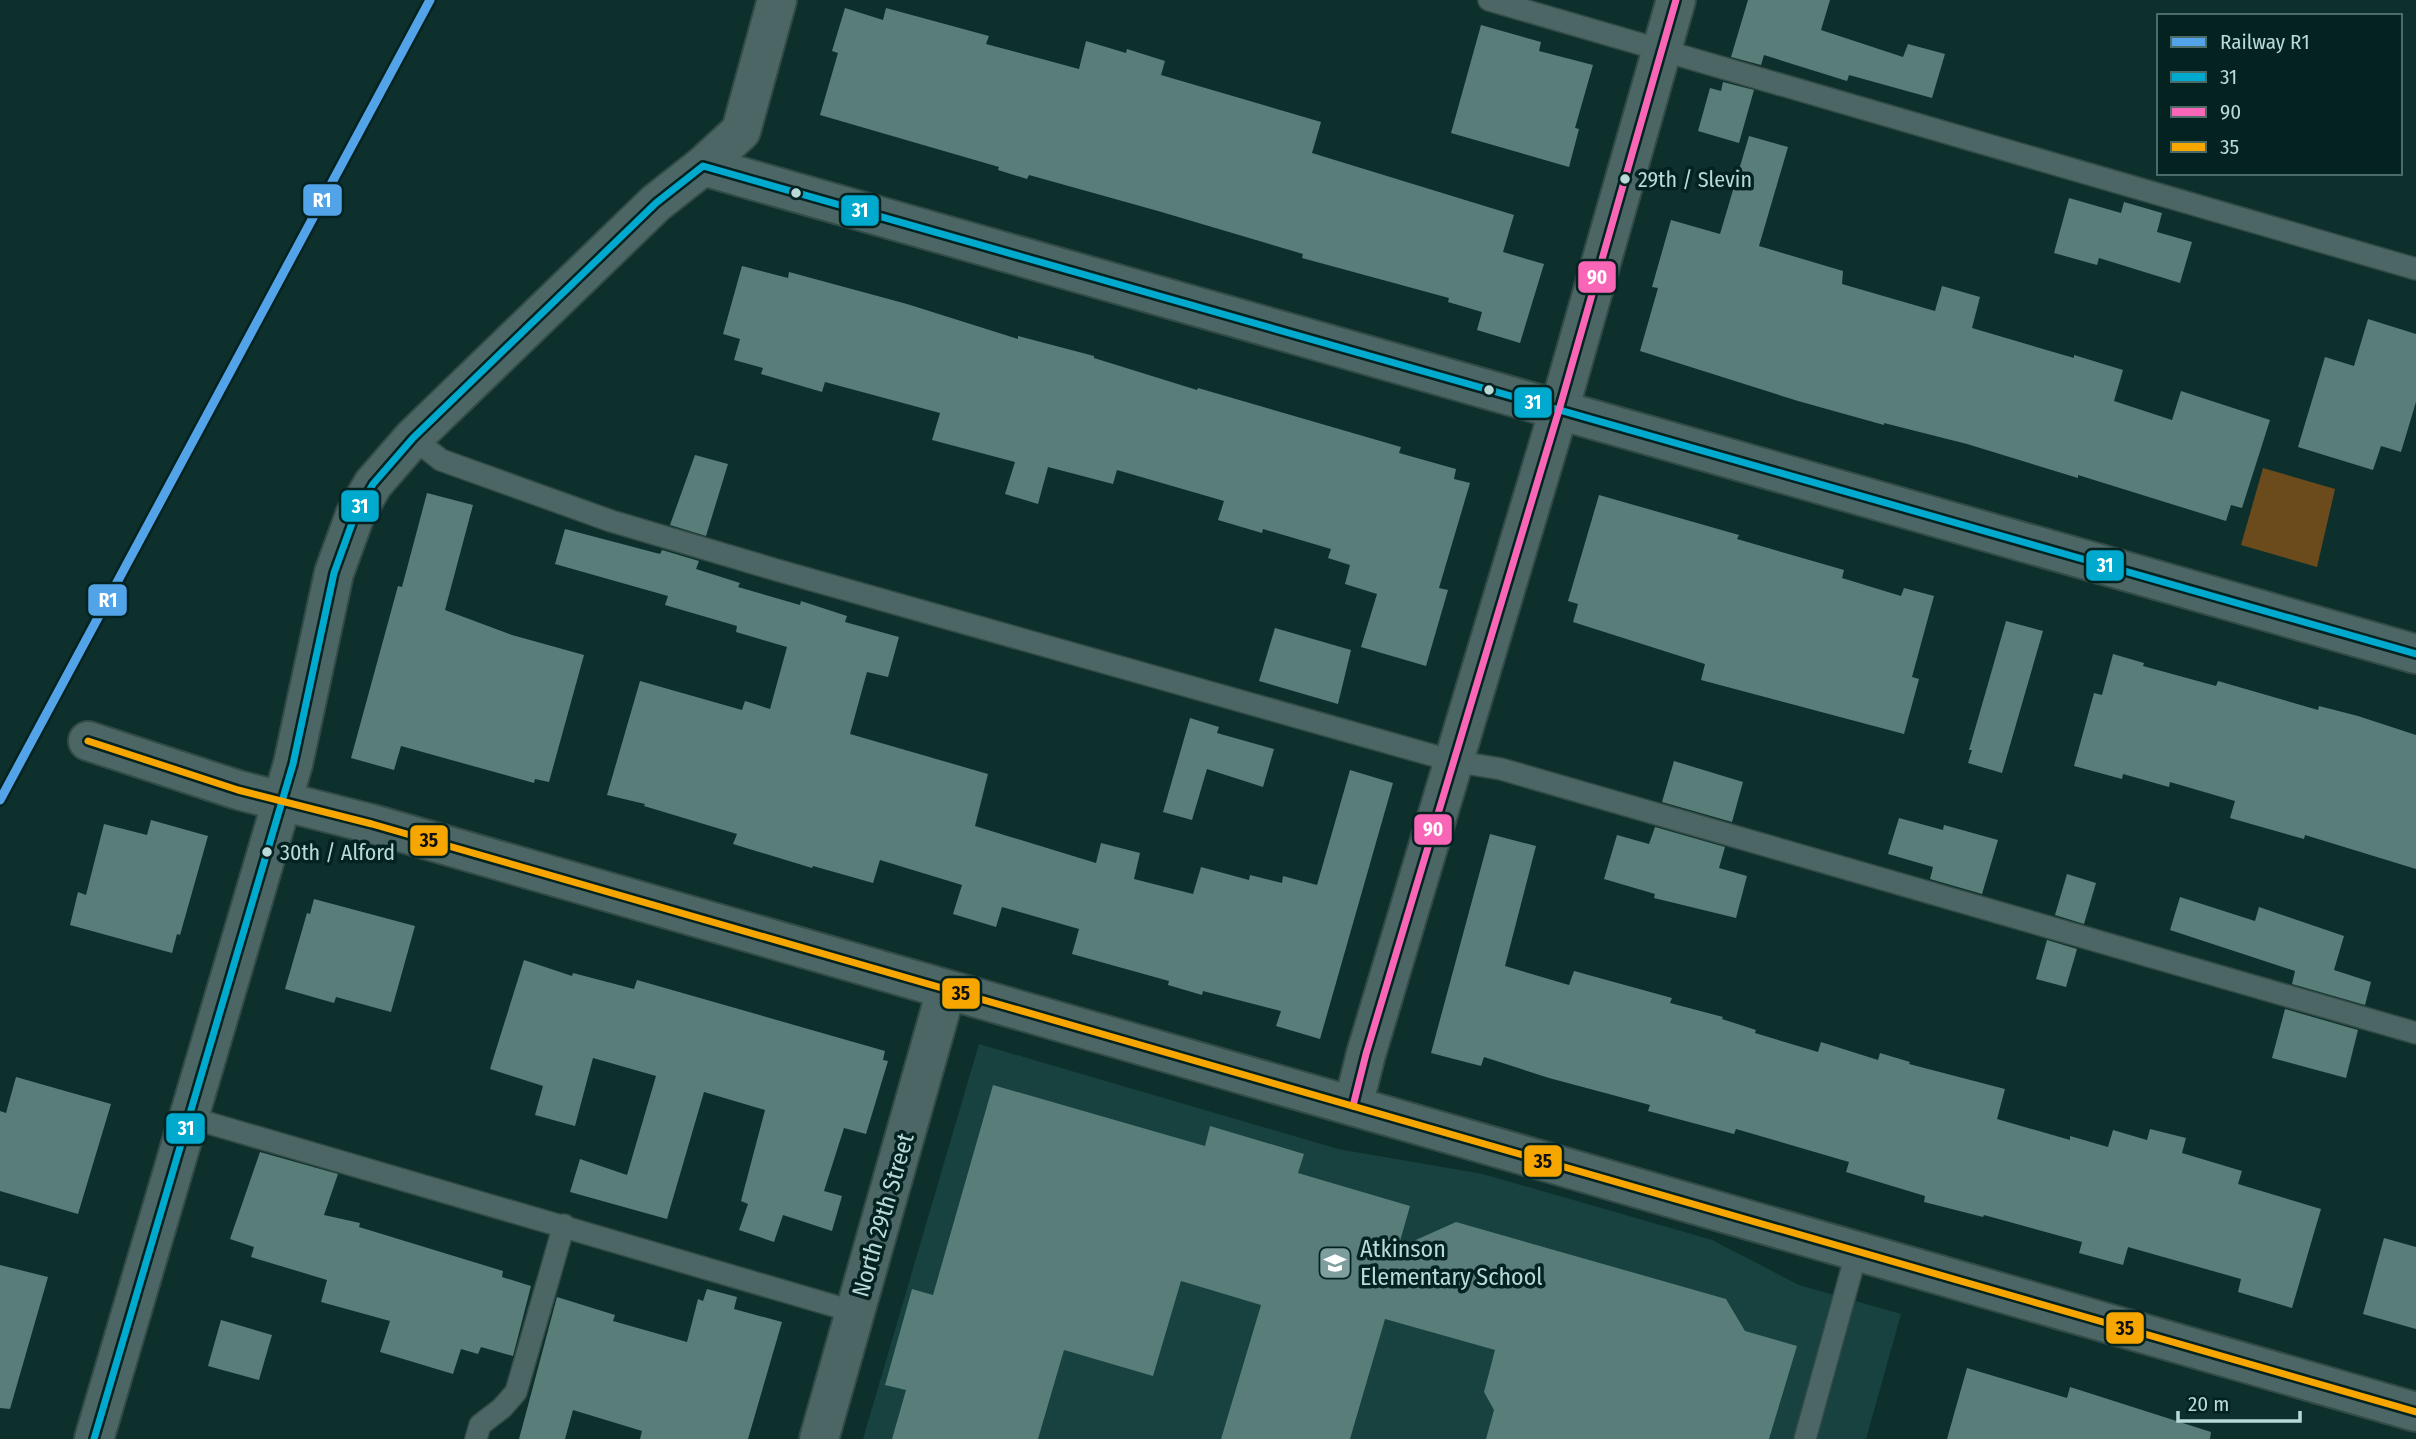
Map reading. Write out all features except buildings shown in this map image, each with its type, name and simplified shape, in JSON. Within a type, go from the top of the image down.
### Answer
[{"type":"street","points":[[94,1439],[293,764],[334,573],[355,515],[373,484],[413,438],[656,203],[703,166],[741,131],[777,0]]},
{"type":"street","points":[[1353,1106],[1366,1054],[1559,410],[1676,0]]},
{"type":"street","points":[[703,166],[2416,654]]},
{"type":"street","points":[[88,741],[238,790],[372,824],[2416,1412]]},
{"type":"street","name":"North 29th Street","points":[[819,1439],[946,991]]},
{"type":"lane","points":[[1489,0],[2416,269]]},
{"type":"lane","points":[[413,438],[441,460],[611,521],[1453,761],[1501,769],[2416,1032]]},
{"type":"lane","points":[[188,1117],[855,1312]]},
{"type":"lane","points":[[476,1439],[480,1424],[502,1408],[516,1392],[564,1225]]},
{"type":"lane","points":[[1805,1439],[1857,1251]]},
{"type":"shaded area","points":[[2263,468],[2335,489],[2317,567],[2241,545]]},
{"type":"shaded area","name":"Atkinson Elementary School","points":[[979,1044],[1338,1149],[1483,1174],[1712,1240],[1799,1285],[1901,1314],[1866,1439],[863,1439]]},
{"type":"rail line","name":"R1","points":[[0,800],[430,0]]},
{"type":"transit line","name":"90","points":[[1353,1106],[1366,1054],[1559,410],[1676,0]]},
{"type":"transit line","name":"31","points":[[94,1439],[293,764],[334,573],[355,515],[373,484],[413,438],[656,203],[703,166],[2416,654]]},
{"type":"transit line","name":"35","points":[[88,741],[238,790],[372,824],[2416,1412]]},
{"type":"place","name":"29th / Slevin","points":[[1625,179]]},
{"type":"place","name":"30th / Alford","points":[[267,852]]},
{"type":"place","name":"Atkinson Elementary School","points":[[1335,1263]]}]
